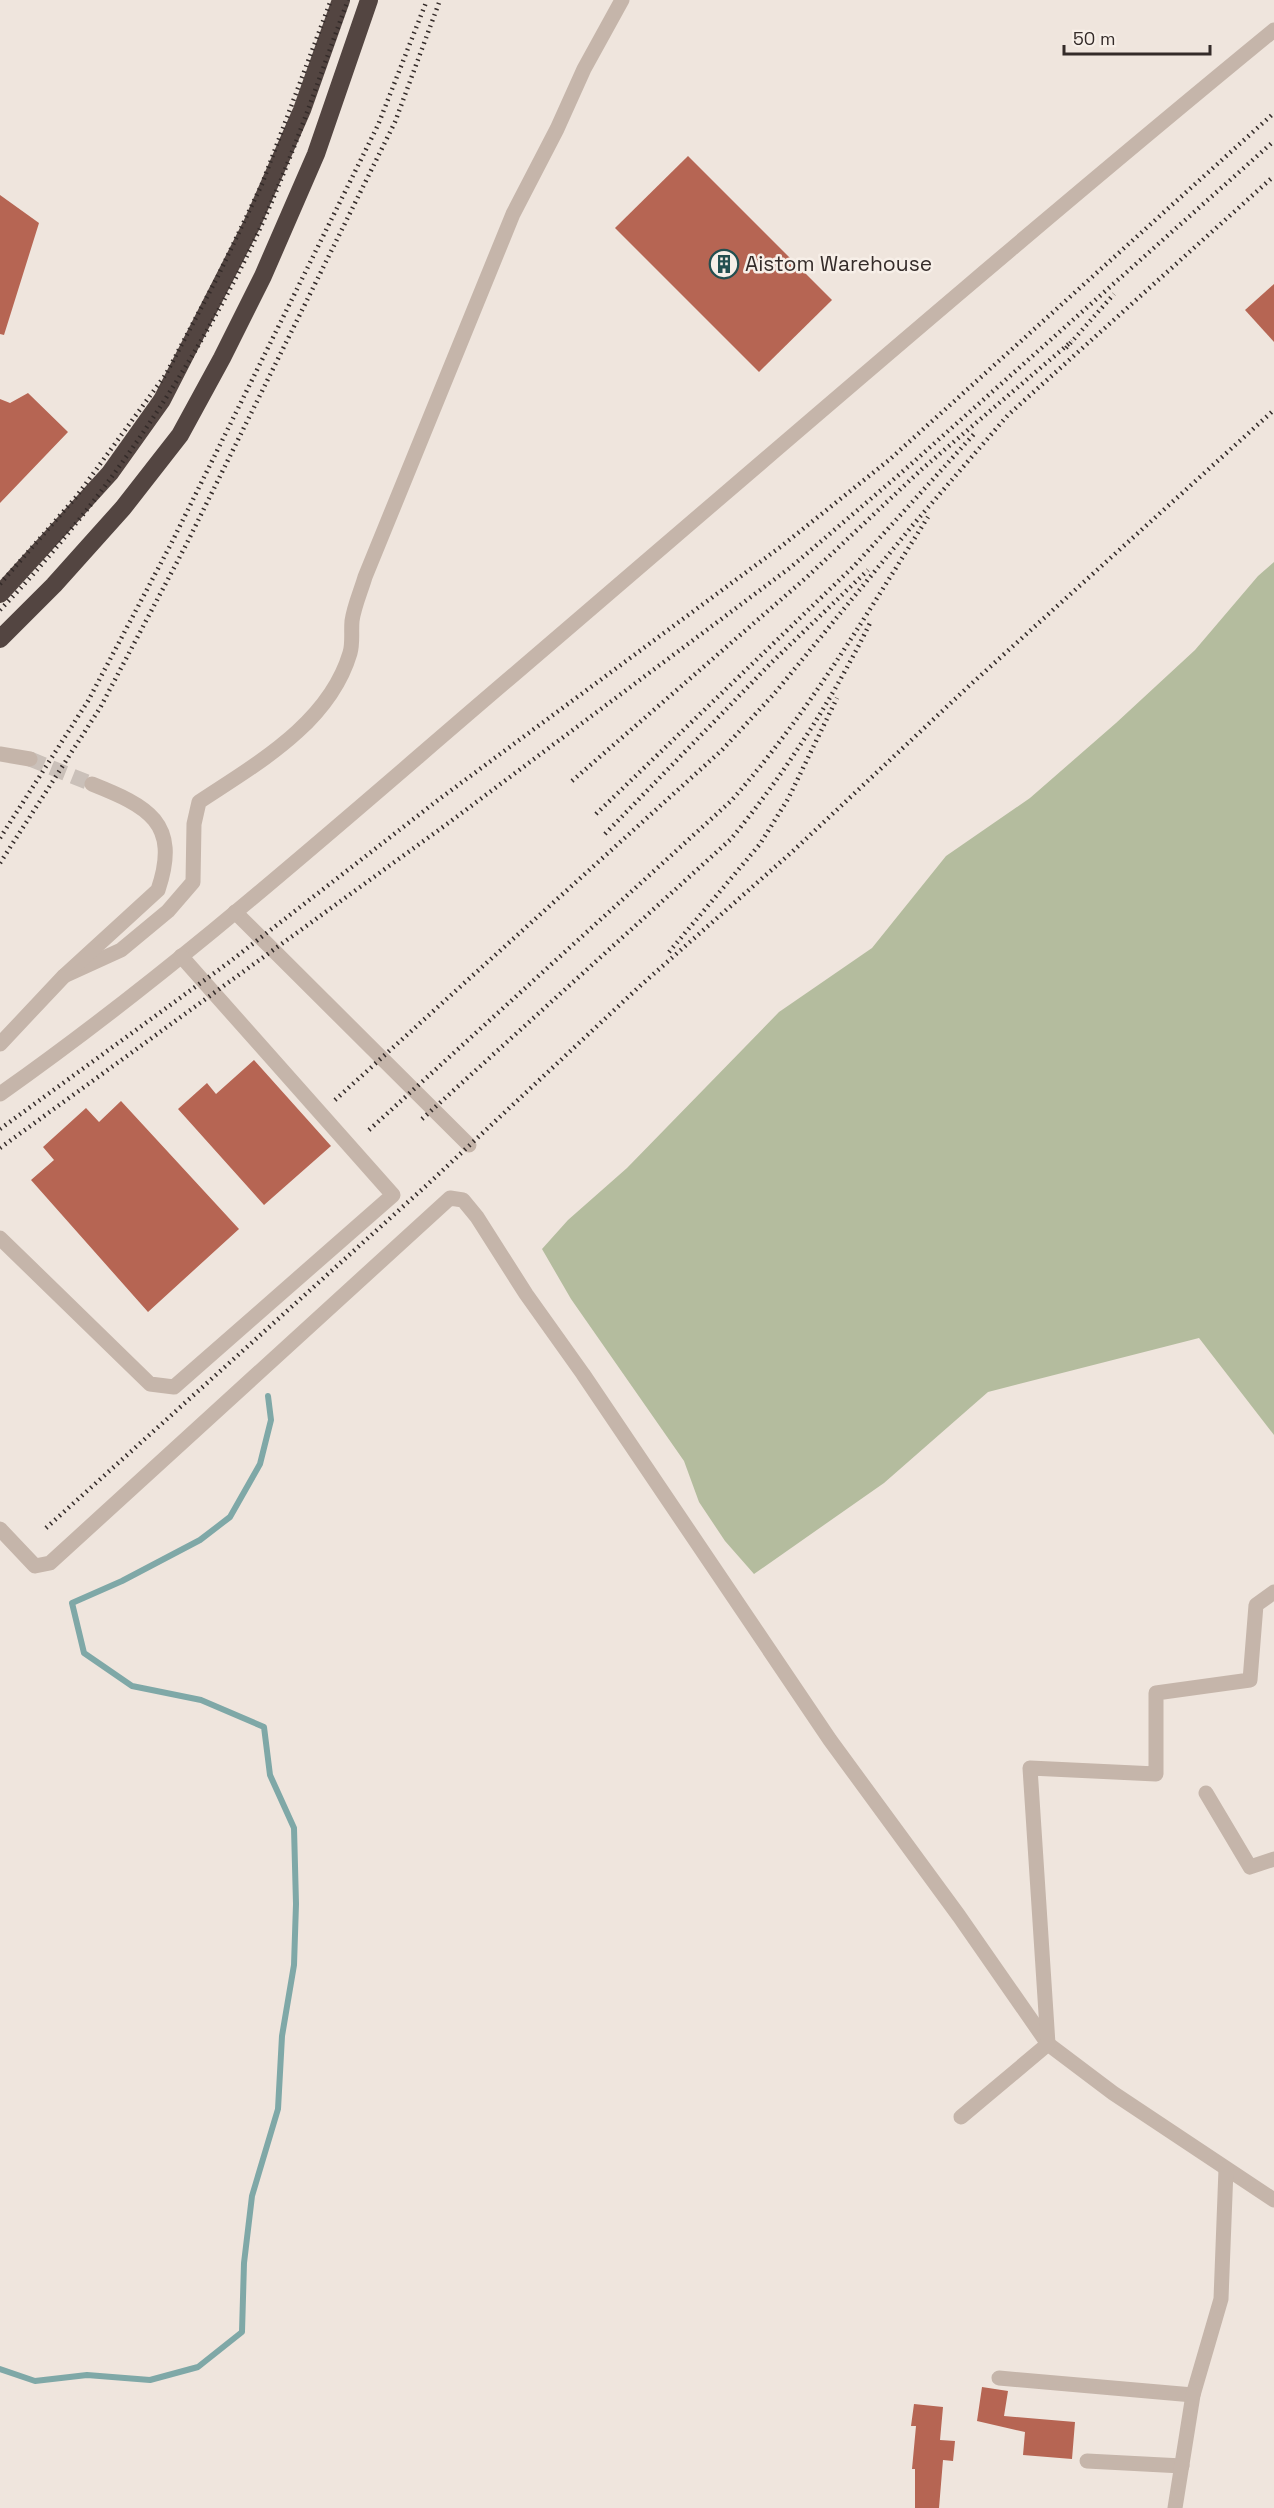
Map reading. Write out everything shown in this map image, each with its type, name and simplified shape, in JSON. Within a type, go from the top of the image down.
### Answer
[{"type":"highway","points":[[0,594],[110,473],[162,400],[252,224],[302,110],[341,0]]},
{"type":"highway","points":[[0,639],[54,585],[123,508],[180,435],[263,276],[316,154],[369,0]]},
{"type":"street","points":[[64,976],[121,950],[168,911],[193,882],[194,824],[199,802],[279,747],[310,720],[337,685],[351,652],[352,620],[365,577],[513,213],[557,129],[584,69],[620,9],[622,0]]},
{"type":"street","points":[[0,1094],[77,1040],[235,912],[948,302],[1274,30]]},
{"type":"street","points":[[0,754],[30,759]]},
{"type":"street","points":[[0,1044],[64,976],[158,890],[165,871],[166,851],[161,831],[150,813],[133,801],[92,784]]},
{"type":"street","points":[[235,912],[469,1145]]},
{"type":"street","points":[[0,1238],[150,1384],[174,1387],[393,1195],[181,956]]},
{"type":"street","points":[[0,1528],[35,1566],[50,1563],[450,1198],[463,1200],[477,1216],[526,1294],[583,1374],[830,1740],[959,1916],[1048,2044],[1113,2093],[1274,2200]]},
{"type":"street","points":[[1048,2044],[1030,1768],[1156,1774],[1156,1693],[1250,1680],[1256,1605],[1274,1592]]},
{"type":"street","points":[[1206,1793],[1250,1867],[1274,1858]]},
{"type":"street","points":[[961,2117],[1048,2044]]},
{"type":"street","points":[[1175,2508],[1193,2395],[1221,2299],[1226,2169]]},
{"type":"street","points":[[999,2378],[1193,2395]]},
{"type":"street","points":[[1087,2461],[1182,2466]]},
{"type":"green space","points":[[1274,562],[1274,1435],[1199,1338],[988,1392],[884,1483],[754,1574],[725,1541],[699,1502],[684,1461],[571,1299],[542,1249],[568,1220],[627,1168],[779,1012],[872,948],[946,856],[1030,798],[1116,723],[1195,650],[1258,576]]},
{"type":"building","name":"Aistom Warehouse","points":[[688,156],[832,300],[759,372],[615,228]]},
{"type":"building","points":[[0,195],[39,223],[4,335],[0,334]]},
{"type":"building","points":[[1274,284],[1274,342],[1245,310]]},
{"type":"building","points":[[28,393],[68,432],[0,503],[0,399],[10,403]]},
{"type":"building","points":[[254,1060],[331,1146],[264,1205],[178,1109],[207,1083],[216,1094]]},
{"type":"building","points":[[121,1101],[239,1229],[148,1312],[31,1180],[54,1160],[43,1147],[86,1108],[99,1122]]},
{"type":"building","points":[[982,2387],[1008,2391],[1004,2416],[1075,2422],[1072,2459],[1023,2455],[1025,2432],[977,2421]]},
{"type":"building","points":[[914,2404],[943,2407],[940,2440],[955,2441],[953,2461],[943,2460],[939,2508],[915,2508],[915,2469],[912,2469],[916,2426],[911,2426]]},
{"type":"waterway","points":[[0,2369],[35,2381],[87,2375],[150,2380],[198,2367],[242,2332],[244,2263],[252,2196],[278,2109],[282,2036],[294,1965],[296,1904],[294,1828],[270,1775],[264,1727],[201,1700],[132,1686],[84,1653],[72,1603],[122,1581],[200,1540],[230,1517],[260,1464],[271,1420],[268,1396]]},
{"type":"tunnel","points":[[30,759],[92,784]]},
{"type":"railway","points":[[0,584],[76,497],[166,374],[217,278],[262,184],[331,0]]},
{"type":"railway","points":[[0,610],[35,572],[102,490],[163,402],[218,312],[258,234],[272,201],[348,0]]},
{"type":"railway","points":[[0,838],[88,701],[171,544],[378,125],[427,0]]},
{"type":"railway","points":[[0,863],[100,708],[186,545],[395,122],[440,0]]},
{"type":"railway","points":[[0,1129],[228,963],[438,800],[783,545],[889,460],[1274,113]]},
{"type":"railway","points":[[0,1148],[447,824],[791,567],[901,473],[1274,141]]},
{"type":"railway","points":[[335,1100],[722,750],[774,694],[912,526],[1008,415],[1274,176]]},
{"type":"railway","points":[[1066,348],[1114,294]]},
{"type":"railway","points":[[572,781],[807,577],[922,469],[1072,341]]},
{"type":"railway","points":[[46,1528],[428,1184],[640,986],[793,851],[970,685],[1274,410]]},
{"type":"railway","points":[[596,814],[855,565],[975,433]]},
{"type":"railway","points":[[369,1130],[731,801],[811,699],[928,517]]},
{"type":"railway","points":[[605,834],[771,663],[868,570]]},
{"type":"railway","points":[[422,1119],[731,839],[771,788],[825,707],[871,621]]},
{"type":"railway","points":[[669,952],[760,844],[788,799],[837,698]]},
{"type":"place","name":"Aistom Warehouse","points":[[724,264]]}]
